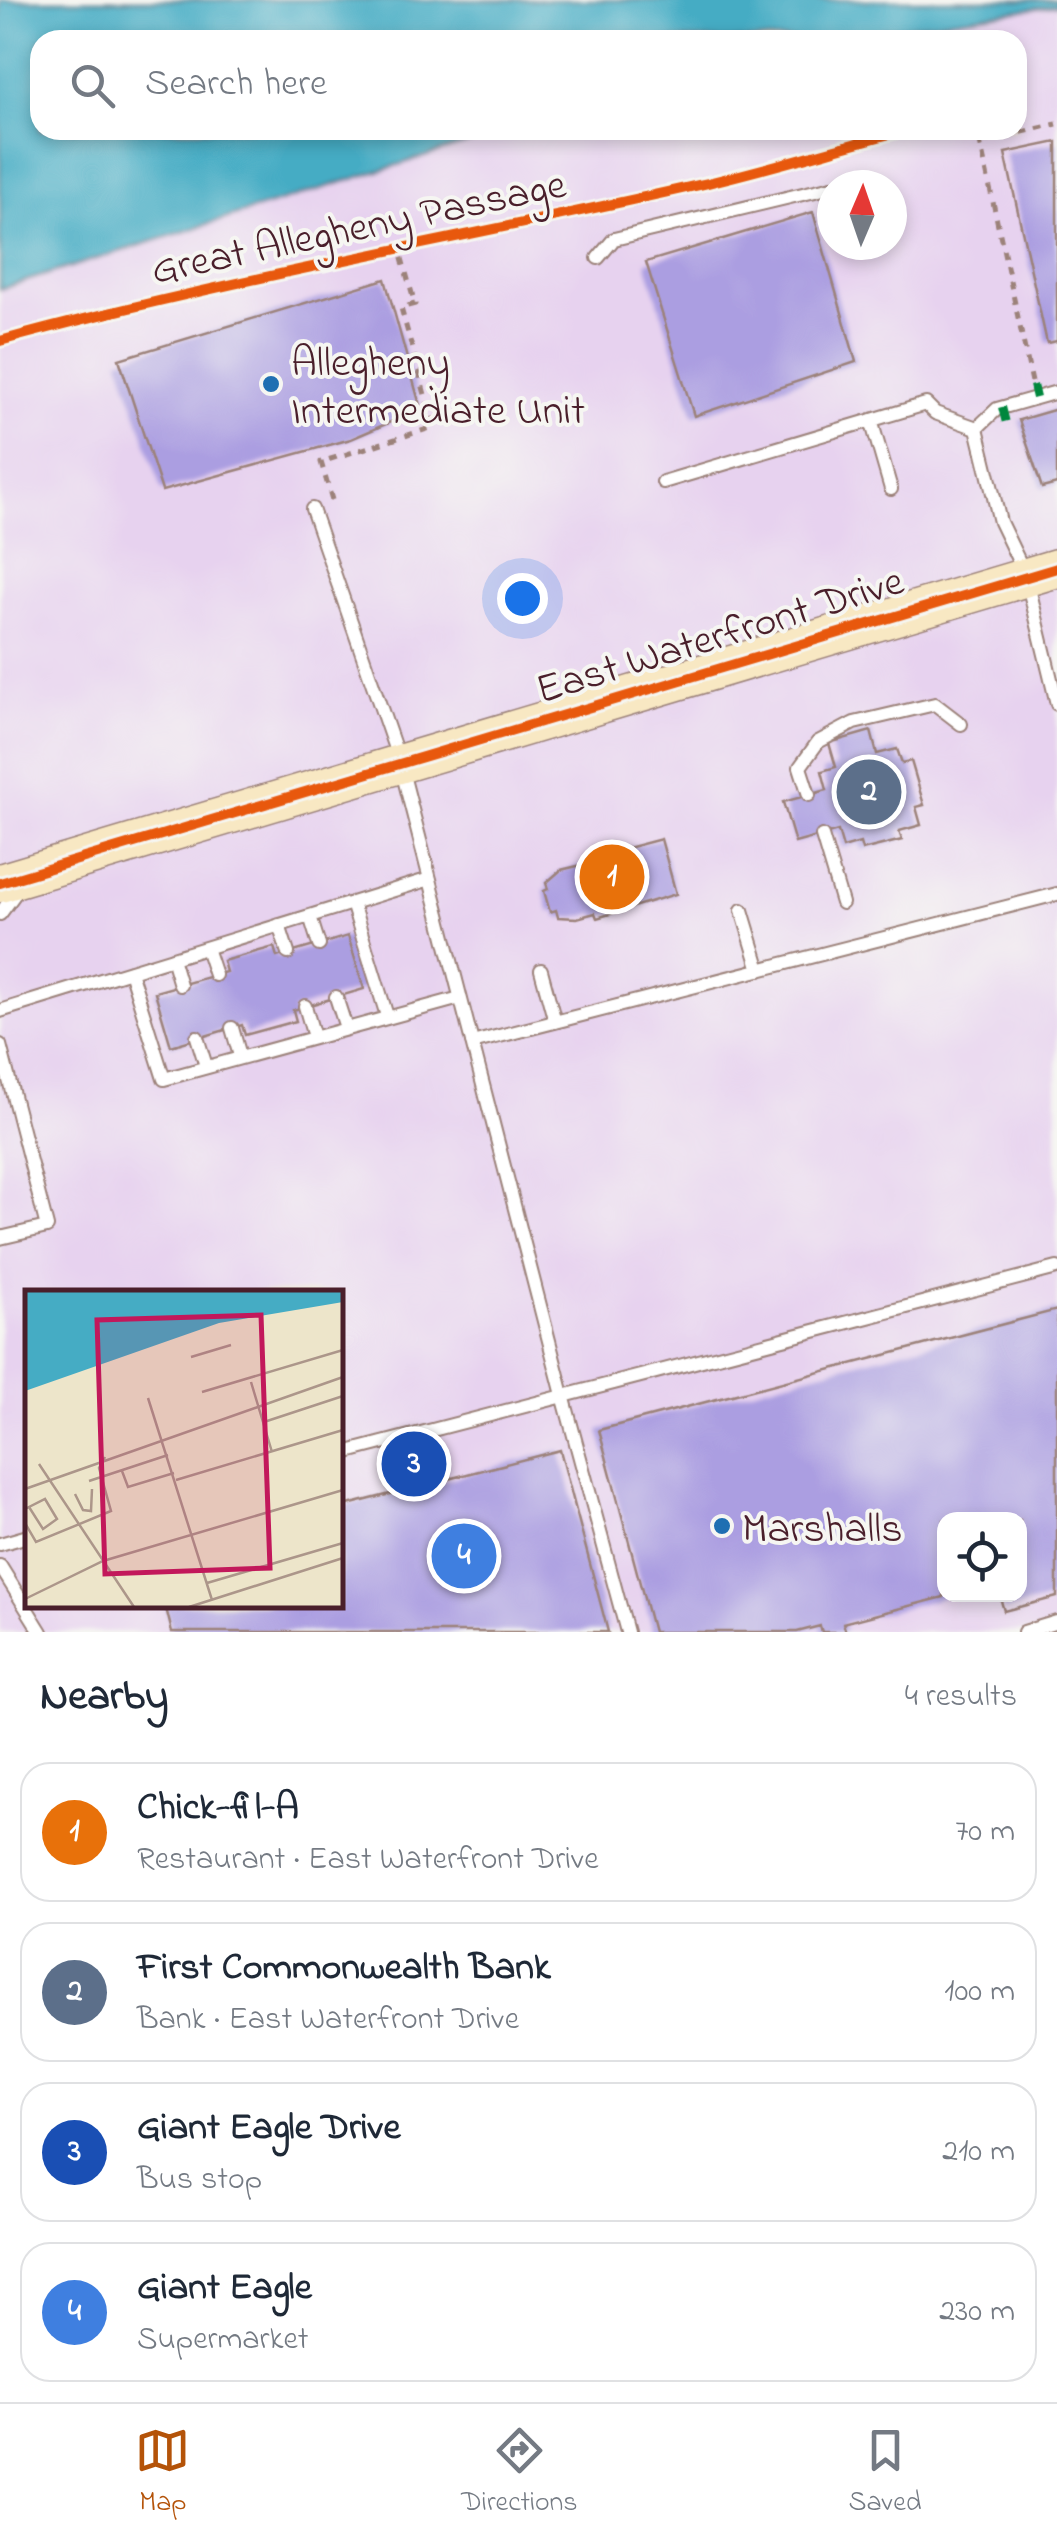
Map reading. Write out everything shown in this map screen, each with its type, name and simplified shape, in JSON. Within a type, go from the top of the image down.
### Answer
[{"type":"street","name":"East Waterfront Drive","points":[[15,878],[1042,572]]},
{"type":"lane","points":[[598,258],[614,239],[817,192]]},
{"type":"lane","points":[[977,428],[997,409],[1057,392]]},
{"type":"lane","points":[[663,482],[926,404],[935,412],[977,428]]},
{"type":"lane","points":[[871,420],[890,489]]},
{"type":"lane","points":[[977,428],[1000,522],[1042,572],[1056,695]]},
{"type":"lane","points":[[312,509],[400,762],[562,1395],[627,1632]]},
{"type":"lane","points":[[809,794],[800,766],[818,742],[854,722],[935,704],[961,724]]},
{"type":"lane","points":[[822,836],[842,903]]},
{"type":"lane","points":[[0,914],[15,878]]},
{"type":"lane","points":[[0,1010],[430,880]]},
{"type":"lane","points":[[472,1042],[1057,894]]},
{"type":"lane","points":[[352,903],[387,1016]]},
{"type":"lane","points":[[742,910],[760,970]]},
{"type":"lane","points":[[310,916],[319,944]]},
{"type":"lane","points":[[280,926],[288,954]]},
{"type":"lane","points":[[206,948],[214,975]]},
{"type":"lane","points":[[172,958],[180,985]]},
{"type":"lane","points":[[540,970],[555,1022]]},
{"type":"lane","points":[[130,971],[164,1079],[460,998]]},
{"type":"lane","points":[[336,997],[346,1028]]},
{"type":"lane","points":[[305,1006],[314,1037]]},
{"type":"lane","points":[[232,1028],[240,1056]]},
{"type":"lane","points":[[198,1038],[206,1066]]},
{"type":"lane","points":[[0,1045],[47,1227],[0,1238]]},
{"type":"lane","points":[[342,1453],[1057,1268]]},
{"type":"lane","points":[[0,1544],[25,1537]]},
{"type":"lane","points":[[0,1566],[40,1632]]},
{"type":"lane","points":[[1024,1632],[1057,1622]]},
{"type":"path","points":[[1027,131],[1057,124]]},
{"type":"path","points":[[989,140],[980,142],[1033,385]]},
{"type":"path","points":[[333,503],[321,462],[434,427],[401,308],[414,304],[399,248]]},
{"type":"shaded area","points":[[1057,6],[1057,1632],[0,1632],[0,289],[478,140],[1027,140],[1027,30],[885,30]]},
{"type":"water","points":[[0,0],[1057,0],[1057,5],[883,30],[30,30],[30,140],[478,140],[0,289]]},
{"type":"building","points":[[1057,142],[1057,341],[1047,343],[1005,153]]},
{"type":"building","points":[[813,212],[817,260],[827,260],[856,362],[694,416],[646,262]]},
{"type":"building","name":"Allegheny Intermediate Unit","points":[[385,279],[421,409],[351,439],[162,491],[119,359]]},
{"type":"building","points":[[1057,409],[1057,484],[1042,488],[1019,420]]},
{"type":"building","points":[[871,731],[877,754],[897,749],[902,763],[911,761],[924,805],[916,807],[921,825],[899,831],[902,840],[862,850],[860,843],[843,848],[838,831],[795,843],[783,802],[827,790],[822,771],[836,767],[829,743]]},
{"type":"building","points":[[661,839],[676,894],[597,918],[595,913],[577,918],[558,917],[556,910],[550,912],[544,891],[548,889],[546,883],[561,870]]},
{"type":"building","points":[[348,936],[364,989],[293,1010],[296,1021],[245,1035],[242,1025],[171,1046],[155,992],[226,972],[223,961],[274,947],[277,957]]},
{"type":"building","points":[[1057,1310],[1057,1597],[1004,1611],[1001,1602],[1027,1602],[1027,1512],[937,1512],[937,1599],[843,1623],[846,1632],[822,1632],[820,1626],[797,1632],[653,1632],[599,1430]]},
{"type":"building","points":[[560,1450],[608,1632],[172,1632],[166,1607],[342,1607],[342,1506]]},
{"type":"marked path","points":[[1033,385],[1036,398]]},
{"type":"marked path","points":[[1002,407],[1006,423]]},
{"type":"cycle path","name":"Great Allegheny Passage","points":[[0,341],[261,278],[699,185],[868,140]]},
{"type":"cycle path","points":[[0,883],[1057,568]]},
{"type":"place","name":"Allegheny Intermediate Unit","points":[[271,384]]},
{"type":"place","name":"First Commonwealth Bank","points":[[869,792]]},
{"type":"place","name":"Chick-fil-A","points":[[612,877]]},
{"type":"place","name":"Giant Eagle Drive","points":[[414,1464]]},
{"type":"place","name":"Marshalls","points":[[722,1526]]},
{"type":"place","name":"Giant Eagle","points":[[464,1556]]}]
